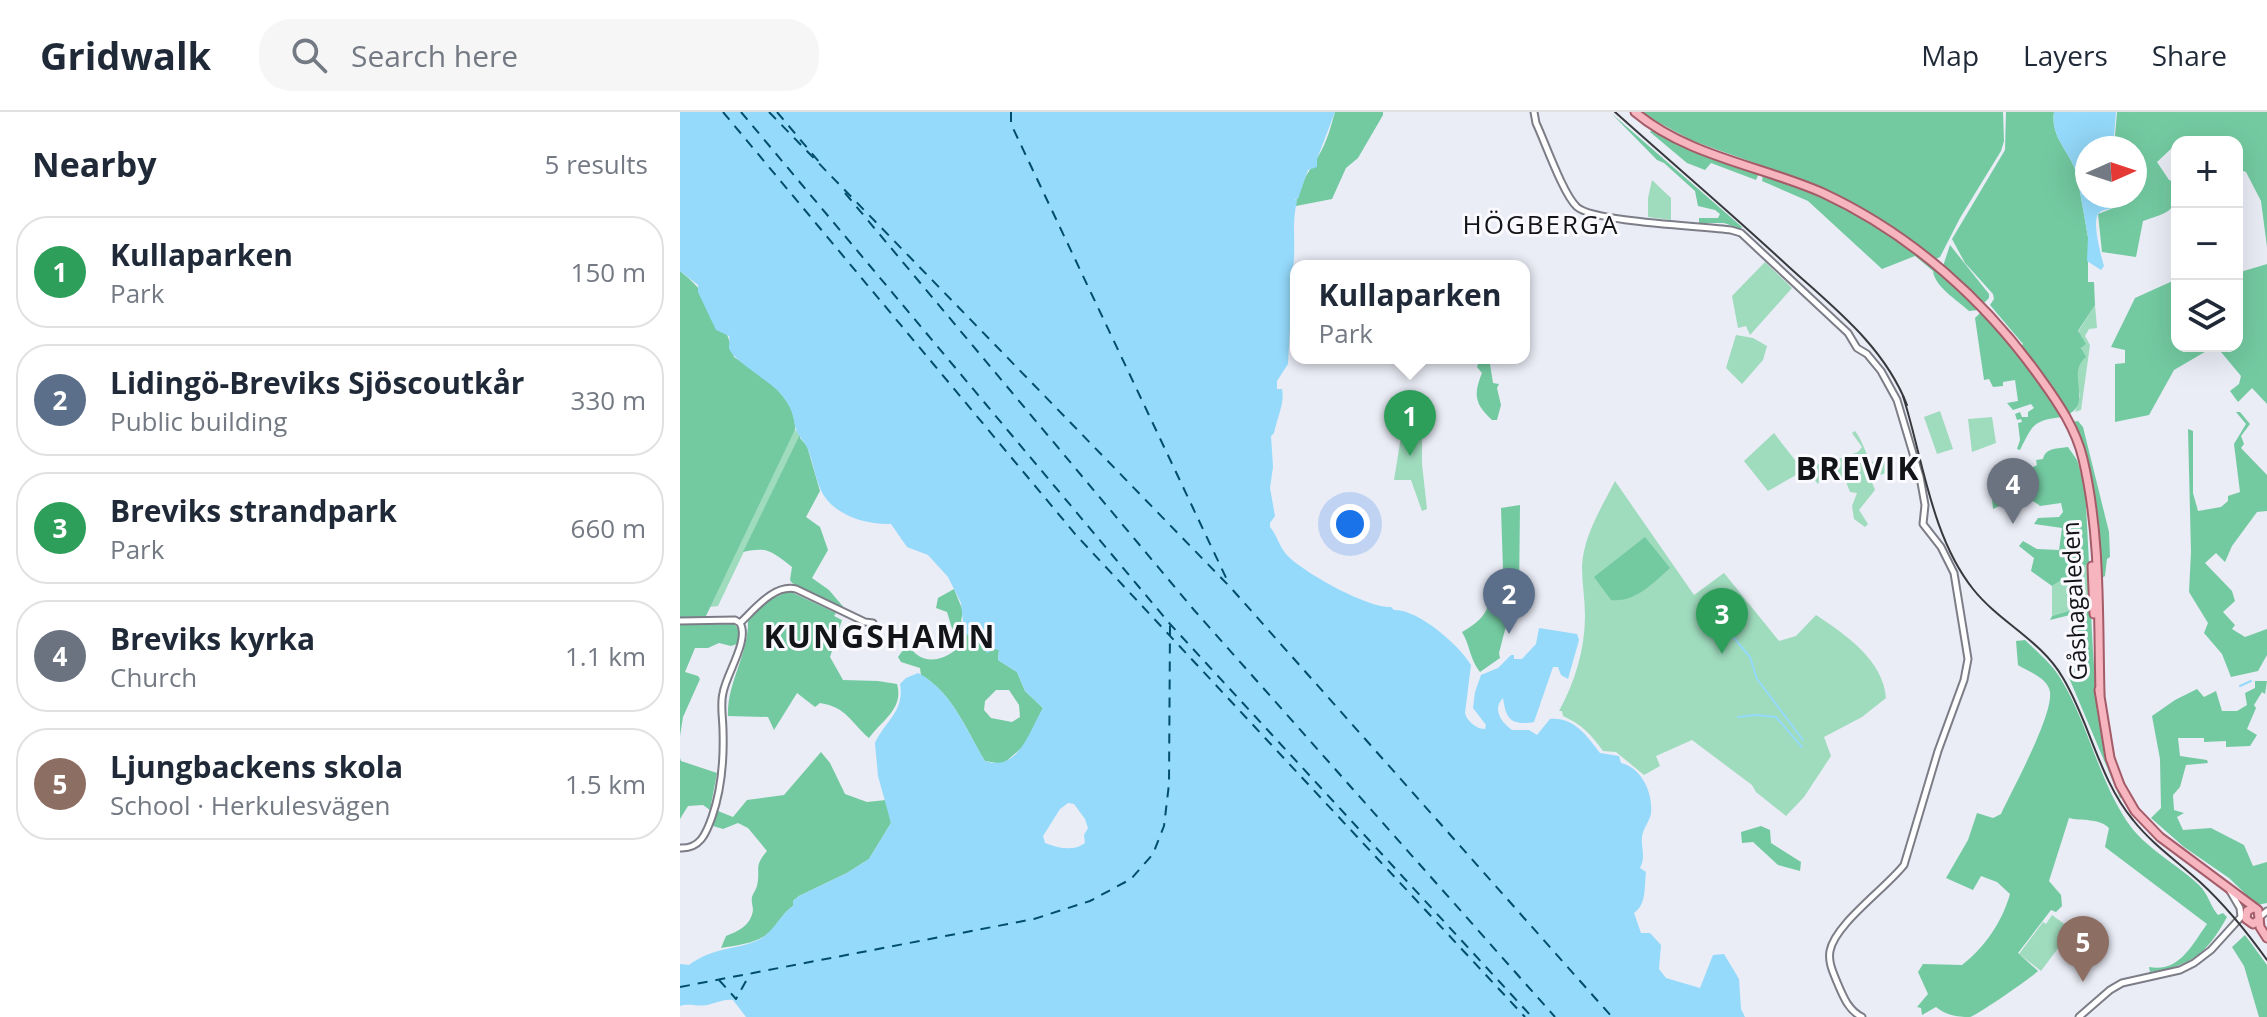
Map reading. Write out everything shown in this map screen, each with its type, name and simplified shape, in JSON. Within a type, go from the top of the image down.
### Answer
[{"type":"main road","name":"Gåshagaleden","points":[[1635,112],[1679,139],[1798,183],[1875,221],[1937,265],[2014,342],[2053,396],[2080,448],[2091,507],[2095,649],[2110,758],[2130,805],[2160,837],[2237,895],[2254,915],[2267,939]]},
{"type":"street","points":[[1534,112],[1536,123],[1572,200],[1581,210],[1741,233],[1848,333],[1856,347],[1867,354],[1881,371],[1897,400],[1920,477],[1925,505],[1923,524],[1941,547],[1954,573],[1968,659],[1964,680],[1938,751],[1904,865],[1893,880],[1838,932],[1832,944],[1829,958],[1834,975],[1850,1008],[1862,1017]]},
{"type":"street","points":[[740,623],[769,597],[786,588],[796,589],[873,623]]},
{"type":"street","points":[[680,621],[735,620],[743,628],[743,637],[723,692],[723,767],[718,798],[707,830],[699,842],[689,848],[680,848]]},
{"type":"street","points":[[2224,884],[2237,903],[2254,915]]},
{"type":"street","points":[[2228,932],[2254,915]]},
{"type":"street","points":[[2079,1017],[2122,983],[2190,966],[2228,932],[2254,915]]},
{"type":"green space","points":[[1335,112],[1383,112],[1383,115],[1358,158],[1346,168],[1332,199],[1296,206],[1301,186],[1324,145]]},
{"type":"green space","points":[[1639,112],[2003,112],[2004,141],[1940,257],[1936,259],[1877,219],[1826,192],[1693,141]]},
{"type":"green space","points":[[2006,112],[2054,112],[2055,130],[2075,170],[2075,208],[2083,208],[2088,237],[2088,282],[2094,282],[2095,305],[2078,331],[2086,344],[2081,348],[2086,357],[2078,372],[2078,403],[2075,410],[2067,415],[2021,347],[2023,344],[1990,305],[1993,294],[1965,263],[1952,239],[2005,150]]},
{"type":"green space","points":[[2117,112],[2267,112],[2267,247],[2261,201],[2243,171],[2243,136],[2171,136],[2171,149],[2157,162],[2171,181],[2171,208],[2143,221],[2136,257],[2102,252],[2098,214],[2113,208],[2147,208],[2147,136],[2115,136]]},
{"type":"green space","points":[[1612,114],[1741,229],[1724,223],[1699,223],[1699,218],[1718,218],[1720,214],[1698,206],[1695,191],[1657,160]]},
{"type":"green space","points":[[1653,129],[1759,173],[1756,180],[1711,163],[1705,170],[1687,163],[1650,132]]},
{"type":"green space","points":[[1763,174],[1843,206],[1908,246],[1939,270],[1994,324],[2019,353],[2061,417],[2044,420],[2034,426],[2020,450],[2017,449],[2020,440],[2018,423],[2022,422],[2021,419],[2017,420],[2015,414],[2020,412],[2022,417],[2028,417],[2028,412],[2034,408],[2031,404],[2013,410],[2007,403],[2018,401],[2015,380],[1993,387],[1989,379],[1984,380],[1975,318],[1980,313],[1978,310],[1969,311],[1952,297],[1942,288],[1933,271],[1915,256],[1882,269],[1808,201],[1762,181]]},
{"type":"green space","points":[[1652,180],[1671,198],[1671,220],[1648,217]]},
{"type":"green space","points":[[1950,245],[1989,294],[1983,304],[1943,266]]},
{"type":"green space","points":[[1765,262],[1792,288],[1750,335],[1746,326],[1738,328],[1732,296]]},
{"type":"green space","points":[[2267,264],[2267,404],[2252,388],[2238,402],[2230,391],[2239,384],[2241,376],[2221,352],[2243,352],[2243,271]]},
{"type":"green space","points":[[680,271],[714,309],[734,357],[783,396],[794,418],[795,430],[705,618],[680,618]]},
{"type":"green space","points":[[2171,282],[2171,352],[2205,352],[2174,370],[2149,415],[2115,422],[2115,364],[2125,363],[2125,350],[2111,347],[2135,298]]},
{"type":"green space","points":[[2095,305],[2097,328],[2089,329],[2085,336],[2090,345],[2081,410],[2075,412],[2080,396],[2075,371],[2083,344],[2078,332]]},
{"type":"green space","points":[[1736,335],[1753,338],[1767,346],[1763,360],[1742,384],[1726,368]]},
{"type":"green space","points":[[1478,364],[1490,364],[1493,383],[1499,384],[1501,405],[1497,420],[1486,414],[1477,399],[1482,373]]},
{"type":"green space","points":[[1940,411],[1953,449],[1937,454],[1924,417]]},
{"type":"green space","points":[[1405,412],[1409,413],[1408,417],[1425,420],[1422,423],[1422,464],[1427,509],[1422,511],[1411,480],[1394,480]]},
{"type":"green space","points":[[2236,412],[2240,412],[2250,424],[2241,436],[2244,444],[2241,448],[2267,475],[2267,511],[2257,512],[2232,546],[2225,562],[2216,553],[2205,563],[2232,591],[2235,601],[2223,612],[2235,625],[2232,629],[2245,637],[2267,629],[2267,655],[2258,671],[2231,677],[2222,654],[2204,633],[2208,623],[2189,592],[2188,429],[2193,431],[2193,493],[2198,511],[2221,507],[2228,501],[2228,496],[2240,492],[2234,444],[2246,424]]},
{"type":"green space","points":[[1992,417],[1996,443],[1972,452],[1968,419]]},
{"type":"green space","points":[[2078,421],[2083,427],[2109,532],[2110,557],[2102,578],[2099,578],[2096,526],[2071,422]]},
{"type":"green space","points":[[795,430],[800,434],[718,606],[710,607]]},
{"type":"green space","points":[[1855,431],[1872,462],[1883,455],[1894,469],[1881,475],[1877,469],[1869,475],[1875,490],[1859,510],[1868,524],[1865,527],[1854,519],[1852,506],[1857,493],[1850,492],[1845,479],[1829,473],[1822,474],[1818,484],[1809,473],[1803,481],[1796,475],[1768,491],[1744,461],[1774,433],[1798,464],[1811,460],[1821,465],[1858,452],[1862,447],[1852,433]]},
{"type":"green space","points":[[800,434],[807,446],[820,491],[806,517],[820,527],[828,550],[812,578],[829,590],[846,610],[792,583],[792,567],[774,554],[764,550],[743,552]]},
{"type":"green space","points":[[2068,447],[2077,460],[2085,487],[2089,563],[2052,586],[2031,571],[2034,558],[2019,546],[2023,541],[2037,549],[2059,550],[2062,528],[2034,524],[2038,518],[2059,517],[2063,512],[2061,503],[2040,506],[2023,499],[1993,509],[1991,488],[2037,465],[2036,460],[2043,459],[2050,450]]},
{"type":"green space","points":[[1615,481],[1694,595],[1724,573],[1779,641],[1796,636],[1816,615],[1851,640],[1878,672],[1886,698],[1862,717],[1824,737],[1831,756],[1804,797],[1786,816],[1756,792],[1752,785],[1692,740],[1656,756],[1660,766],[1644,775],[1616,752],[1603,751],[1586,730],[1559,711],[1570,689],[1583,641],[1583,555],[1594,522]]},
{"type":"green space","points":[[1520,505],[1519,595],[1514,595],[1513,614],[1507,622],[1500,658],[1480,672],[1462,632],[1484,614],[1495,573],[1503,570],[1501,508]]},
{"type":"green space","points":[[1645,537],[1670,568],[1636,595],[1611,600],[1594,577]]},
{"type":"green space","points":[[2089,563],[2091,611],[2076,608],[2052,616],[2052,586]]},
{"type":"green space","points":[[954,589],[963,611],[961,621],[974,639],[987,652],[995,648],[999,650],[998,660],[1017,672],[1025,691],[1043,708],[1026,744],[1003,764],[985,761],[951,702],[921,675],[920,668],[901,662],[898,657],[908,643],[918,655],[930,659],[944,657],[958,648],[947,612],[936,608],[938,598]],"holes":[[[996,690],[1009,690],[1019,705],[1020,717],[1012,722],[991,718],[984,710],[985,701]]]},
{"type":"green space","points":[[789,591],[836,613],[834,616],[842,620],[830,657],[843,680],[897,684],[895,707],[869,738],[837,708],[820,703],[815,707],[797,693],[774,730],[768,717],[728,716],[748,620],[769,600]]},
{"type":"green space","points":[[2077,608],[2091,611],[2102,729],[2123,798],[2120,798],[2067,673],[2074,657],[2079,622],[2070,615],[2050,620],[2052,616]]},
{"type":"green space","points":[[734,624],[740,631],[737,644],[719,643],[708,648],[695,648],[685,672],[700,679],[683,717],[680,736],[680,625]]},
{"type":"green space","points":[[2025,640],[2051,666],[2069,693],[2107,785],[2133,830],[2199,885],[2218,915],[2223,913],[2227,917],[2197,956],[2177,966],[2150,972],[2149,967],[2159,968],[2177,962],[2207,924],[2105,847],[2109,828],[2095,821],[2069,818],[2049,881],[2061,895],[2062,906],[2056,912],[2051,910],[2018,953],[2038,971],[1970,1017],[1952,1015],[1936,1007],[1922,1015],[1921,1008],[1917,1007],[1928,994],[1918,972],[1923,964],[1962,965],[1992,933],[2010,894],[1997,882],[1981,876],[1973,890],[1946,878],[1968,840],[1977,813],[1993,818],[2001,814],[2045,718],[2049,687],[2042,679],[2018,665],[2016,641]]},
{"type":"green space","points":[[2255,681],[2267,681],[2265,694],[2262,692],[2254,705],[2256,708],[2247,729],[2257,735],[2250,746],[2226,747],[2226,741],[2178,738],[2180,756],[2207,760],[2208,763],[2186,765],[2180,787],[2173,795],[2174,810],[2184,813],[2177,817],[2183,830],[2211,828],[2244,845],[2253,866],[2267,862],[2267,903],[2257,905],[2229,878],[2184,847],[2151,818],[2161,808],[2160,759],[2152,716],[2197,689],[2204,697],[2216,691],[2222,711],[2237,711],[2247,705],[2245,693],[2255,688]]},
{"type":"green space","points":[[821,752],[845,794],[867,802],[886,800],[891,823],[869,859],[799,896],[766,935],[748,943],[721,948],[726,936],[740,930],[750,920],[759,864],[767,851],[748,828],[738,823],[723,829],[713,826],[718,811],[733,817],[747,800],[784,795]]},
{"type":"green space","points":[[680,758],[681,761],[717,773],[710,810],[703,805],[688,806],[680,819]]},
{"type":"green space","points":[[1761,826],[1770,830],[1771,843],[1801,862],[1800,871],[1778,865],[1753,842],[1742,843],[1741,832]]},
{"type":"green space","points":[[2052,915],[2070,928],[2041,971],[2019,954]]},
{"type":"green space","points":[[2245,935],[2267,965],[2267,1017],[2259,1017],[2244,966],[2232,947]]},
{"type":"water","points":[[680,112],[1335,112],[1317,159],[1317,167],[1308,170],[1298,199],[1295,199],[1294,258],[1290,260],[1288,364],[1277,381],[1277,389],[1282,389],[1282,400],[1271,436],[1273,467],[1270,488],[1275,516],[1270,527],[1286,554],[1320,579],[1367,602],[1414,615],[1448,639],[1471,665],[1465,713],[1478,728],[1485,729],[1486,725],[1473,708],[1481,675],[1498,668],[1511,655],[1514,659],[1522,659],[1536,644],[1539,628],[1577,634],[1579,640],[1568,679],[1561,675],[1558,667],[1553,667],[1534,722],[1519,723],[1511,719],[1503,698],[1498,707],[1499,715],[1512,730],[1529,730],[1537,735],[1550,719],[1573,724],[1600,753],[1619,756],[1621,763],[1635,770],[1645,782],[1651,805],[1642,837],[1640,868],[1646,872],[1644,895],[1634,913],[1641,933],[1650,933],[1661,945],[1659,969],[1666,978],[1700,988],[1713,955],[1724,954],[1739,979],[1741,1009],[1745,1017],[746,1017],[733,1000],[680,1006],[680,964],[689,965],[706,955],[762,938],[799,896],[869,859],[891,823],[878,776],[875,743],[897,709],[900,684],[906,678],[918,673],[940,690],[957,712],[985,761],[997,763],[1015,755],[1043,708],[1025,691],[1017,672],[998,660],[999,650],[987,653],[978,640],[964,631],[961,603],[948,577],[928,555],[907,547],[891,524],[850,516],[825,497],[808,448],[797,432],[786,401],[775,388],[731,353],[729,336],[716,330],[698,292],[698,285],[680,271]],"holes":[[[1068,803],[1074,804],[1088,828],[1084,835],[1085,843],[1070,848],[1045,843],[1043,836],[1060,809]]]},
{"type":"water","points":[[2054,112],[2116,112],[2114,136],[2075,136],[2075,170],[2058,137]]},
{"type":"water","points":[[2083,208],[2112,208],[2102,211],[2096,218],[2104,266],[2101,270],[2087,261],[2088,237]]},
{"type":"waterway","points":[[1724,626],[1750,657],[1757,679],[1803,740]]},
{"type":"waterway","points":[[2240,686],[2251,681]]},
{"type":"waterway","points":[[1738,717],[1776,717],[1802,747]]},
{"type":"ferry route","points":[[723,112],[1076,535],[1525,1017]]},
{"type":"ferry route","points":[[741,112],[1170,624],[1532,1017]]},
{"type":"ferry route","points":[[769,112],[1231,588],[1612,1017]]},
{"type":"ferry route","points":[[777,112],[820,163]]},
{"type":"ferry route","points":[[1011,112],[1011,124],[1229,584]]},
{"type":"ferry route","points":[[845,193],[1194,610],[1555,1017]]},
{"type":"ferry route","points":[[680,987],[1034,919],[1090,901],[1131,879],[1153,854],[1164,826],[1169,784],[1170,625]]},
{"type":"ferry route","points":[[719,980],[736,999],[750,974]]},
{"type":"tram line","points":[[1615,112],[1856,329],[1885,364],[1907,405]]},
{"type":"tram line","points":[[1903,396],[1938,521],[1959,568],[1984,601],[2054,665],[2081,713],[2112,787],[2140,829],[2218,900],[2267,960]]},
{"type":"place","name":"Kullaparken","points":[[1410,456]]},
{"type":"place","name":"Breviks kyrka","points":[[2013,524]]},
{"type":"place","name":"Lidingö-Breviks Sjöscoutkår","points":[[1509,634]]},
{"type":"place","name":"Breviks strandpark","points":[[1722,654]]},
{"type":"place","name":"Ljungbackens skola","points":[[2083,982]]},
{"type":"district","name":"HÖGBERGA","points":[[1541,225]]},
{"type":"district","name":"BREVIK","points":[[1858,469]]},
{"type":"district","name":"KUNGSHAMN","points":[[880,637]]}]
